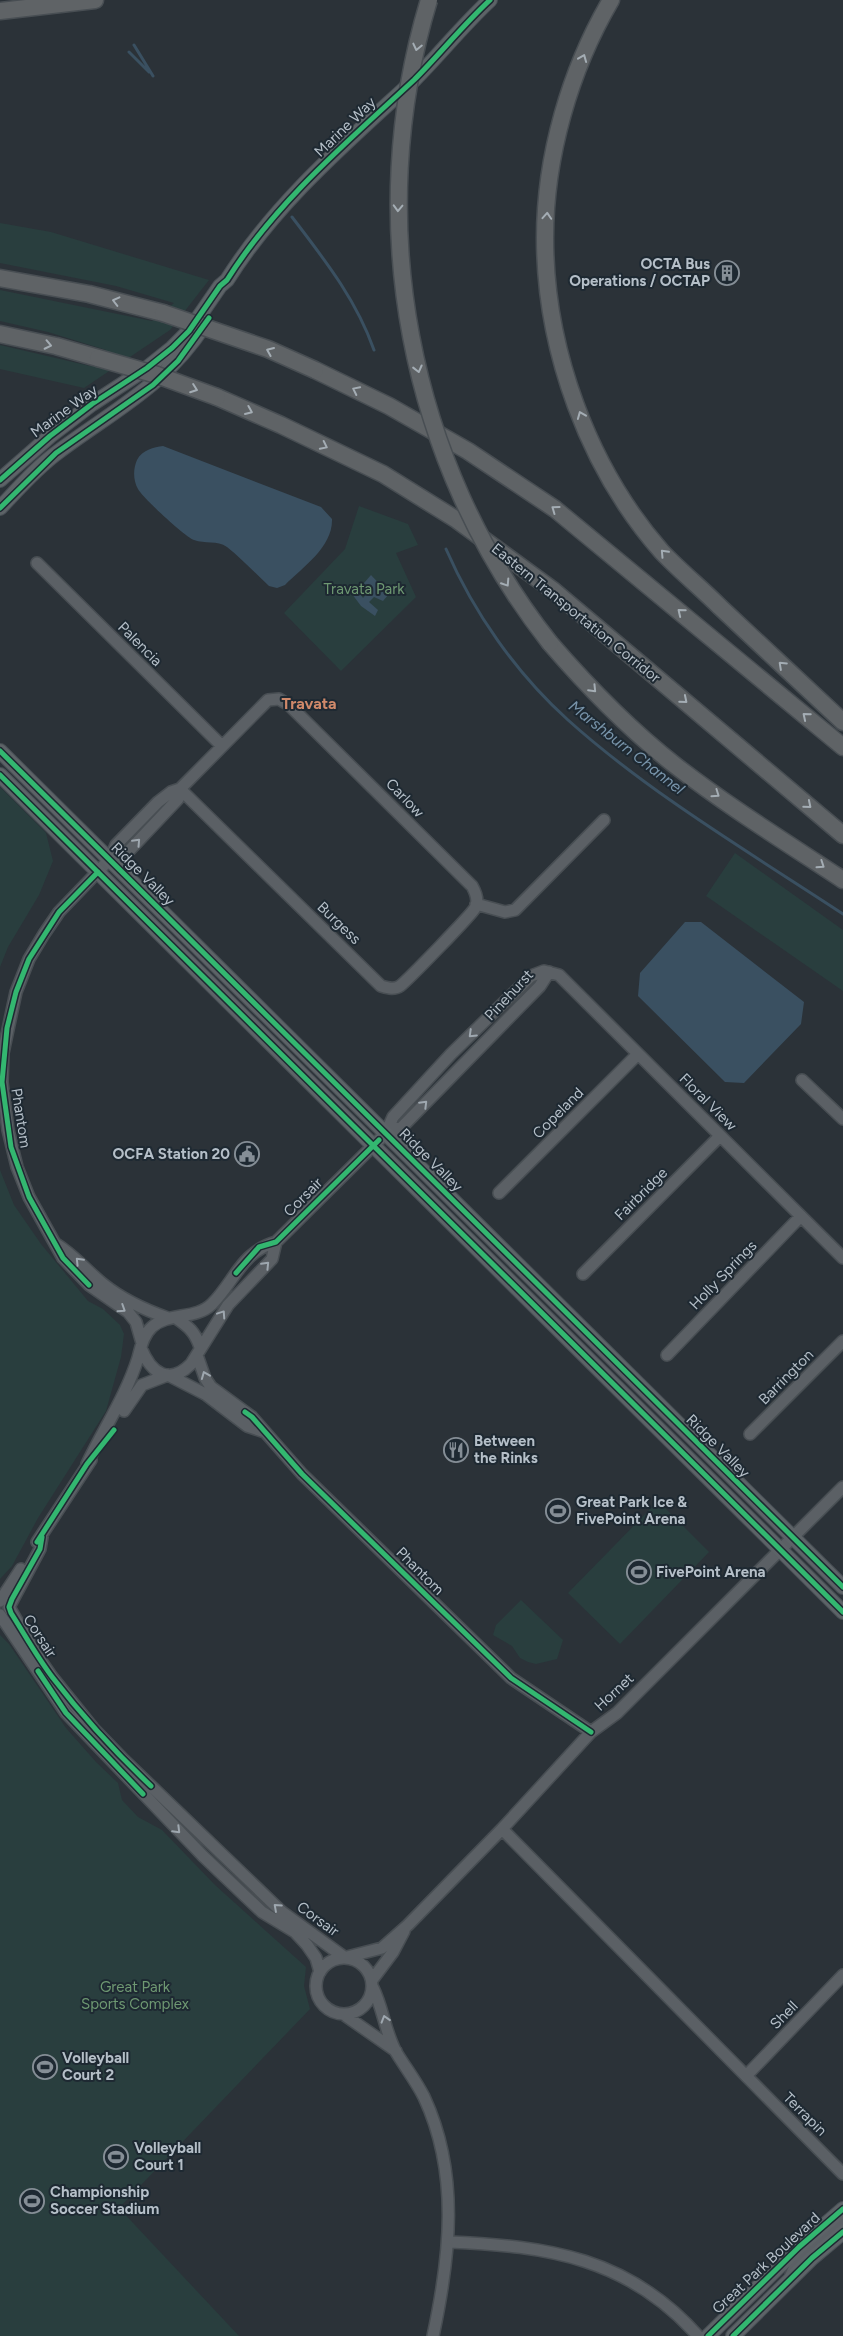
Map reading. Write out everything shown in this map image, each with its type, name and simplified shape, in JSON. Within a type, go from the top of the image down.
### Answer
[{"type":"highway","points":[[0,11],[95,0]]},
{"type":"highway","points":[[429,0],[414,60],[400,163],[400,260],[408,325],[436,434],[463,504],[505,582],[550,643],[605,702],[640,736],[676,766],[843,880]]},
{"type":"highway","points":[[610,0],[593,34],[565,109],[549,194],[545,237],[547,264],[556,334],[570,388],[590,439],[635,517],[663,552],[843,722]]},
{"type":"highway","points":[[0,278],[89,294],[163,313],[260,346],[389,406],[468,451],[556,509],[843,747]]},
{"type":"highway","name":"Eastern Transportation Corridor","points":[[0,334],[56,346],[157,375],[281,425],[383,474],[457,520],[562,597],[843,835]]},
{"type":"main road","name":"Marine Way","points":[[0,480],[50,436],[92,404],[147,368],[172,348],[189,331],[220,286],[227,280],[253,240],[275,214],[375,114],[415,78],[490,0]]},
{"type":"main road","name":"Marine Way","points":[[0,508],[56,453],[153,385],[178,361],[197,336],[226,290],[227,280]]},
{"type":"main road","name":"Ridge Valley","points":[[0,751],[843,1587]]},
{"type":"main road","name":"Ridge Valley","points":[[0,775],[843,1612]]},
{"type":"main road","name":"Great Park Boulevard","points":[[708,2336],[799,2247],[843,2209]]},
{"type":"main road","name":"Great Park Boulevard","points":[[733,2336],[843,2232]]},
{"type":"street","name":"Palencia","points":[[38,563],[222,746]]},
{"type":"street","name":"Carlow","points":[[110,859],[126,854],[178,799],[180,789],[222,746],[268,700],[279,699],[289,705],[472,886],[476,894],[476,904]]},
{"type":"street","name":"Burgess","points":[[180,789],[382,986],[394,988],[400,986],[473,912],[476,904]]},
{"type":"street","points":[[476,904],[505,912],[515,910],[604,820]]},
{"type":"street","name":"Phantom","points":[[110,859],[59,912],[29,959],[16,992],[3,1053],[2,1082],[11,1147],[29,1197],[62,1258],[89,1285],[128,1312],[136,1322],[142,1346]]},
{"type":"street","name":"Pinehurst","points":[[544,971],[549,972],[540,986],[402,1126],[386,1132],[393,1117],[451,1054],[531,976],[544,971]]},
{"type":"street","name":"Floral View","points":[[549,972],[559,975],[843,1258]]},
{"type":"street","name":"Copeland","points":[[499,1194],[638,1054]]},
{"type":"street","points":[[802,1080],[843,1119]]},
{"type":"street","name":"Corsair","points":[[172,1318],[198,1312],[211,1304],[242,1264],[259,1247],[276,1242],[386,1132]]},
{"type":"street","name":"Fairbridge","points":[[584,1274],[720,1136]]},
{"type":"street","name":"Holly Springs","points":[[667,1355],[802,1216]]},
{"type":"street","name":"Corsair","points":[[199,1351],[228,1305],[272,1259],[276,1242]]},
{"type":"street","name":"Phantom","points":[[55,1243],[71,1252],[111,1289],[133,1304],[172,1318]]},
{"type":"street","points":[[172,1318],[190,1326],[196,1335],[199,1351],[185,1371],[169,1376],[152,1369],[142,1346],[152,1327],[172,1318]]},
{"type":"street","name":"Barrington","points":[[750,1434],[843,1341]]},
{"type":"street","name":"Corsair","points":[[0,1600],[88,1464],[126,1390],[142,1346]]},
{"type":"street","name":"Phantom","points":[[199,1351],[205,1378],[211,1387],[252,1417],[302,1474],[511,1678],[591,1732]]},
{"type":"street","name":"Phantom","points":[[169,1376],[205,1394],[247,1426],[265,1432]]},
{"type":"street","name":"Corsair","points":[[88,1464],[114,1430],[131,1398],[142,1385],[169,1376]]},
{"type":"street","name":"Hornet","points":[[345,1958],[382,1948],[408,1925],[502,1829],[591,1732],[617,1713],[843,1487]]},
{"type":"street","name":"Corsair","points":[[42,1537],[40,1549],[9,1607],[48,1670],[93,1728],[163,1799],[282,1912],[345,1958]]},
{"type":"street","name":"Corsair","points":[[0,1615],[66,1713],[203,1856],[262,1912],[295,1932],[316,1958],[320,1972]]},
{"type":"street","name":"Terrapin","points":[[502,1829],[843,2174]]},
{"type":"street","name":"Hornet","points":[[373,1984],[408,1925]]},
{"type":"street","points":[[396,2052],[343,2014],[328,2009],[318,1996],[317,1980],[320,1972],[331,1961],[345,1958],[360,1962],[366,1967],[396,2052],[424,2098],[437,2131],[447,2186],[449,2242],[433,2336]]},
{"type":"street","name":"Shell","points":[[746,2076],[843,1975]]},
{"type":"street","points":[[343,2014],[360,2010],[366,2004],[373,1984]]},
{"type":"street","points":[[787,2283],[798,2261],[843,2223]]},
{"type":"street","points":[[449,2242],[534,2248],[568,2255],[603,2268],[639,2286],[661,2302],[698,2336]]},
{"type":"green space","points":[[0,223],[51,232],[209,280],[170,330],[84,388],[0,369],[0,345],[90,366],[106,350],[48,332],[0,321],[0,290],[152,321],[174,303],[116,286],[0,263]]},
{"type":"green space","name":"Travata Park","points":[[359,506],[408,524],[418,545],[396,553],[416,597],[341,671],[284,613],[345,549]]},
{"type":"green space","points":[[0,787],[46,833],[53,861],[39,895],[8,947],[0,967]]},
{"type":"green space","points":[[735,853],[843,930],[843,991],[706,896]]},
{"type":"green space","points":[[0,1170],[14,1205],[41,1244],[88,1301],[103,1309],[120,1325],[124,1334],[121,1357],[106,1411],[38,1518],[12,1566],[0,1579]]},
{"type":"green space","name":"FivePoint Arena","points":[[658,1501],[709,1552],[620,1644],[568,1593]]},
{"type":"green space","points":[[521,1600],[563,1640],[557,1659],[536,1664],[528,1662],[520,1658],[512,1646],[493,1635],[496,1625]]},
{"type":"green space","name":"Great Park Sports Complex","points":[[0,1635],[9,1644],[66,1728],[96,1762],[118,1783],[122,1800],[138,1817],[162,1830],[215,1885],[306,1967],[304,1986],[310,2009],[119,2208],[239,2336],[0,2336]]},
{"type":"water","points":[[163,446],[321,507],[332,519],[328,539],[316,556],[285,585],[277,588],[269,586],[227,547],[194,540],[189,537],[173,525],[138,489],[134,474],[137,460],[148,450]]},
{"type":"water","points":[[371,575],[389,594],[383,601],[374,597],[369,602],[378,610],[375,616],[361,606],[349,590],[355,587],[363,598],[369,591],[364,583]]},
{"type":"water","points":[[685,922],[701,922],[804,1002],[801,1024],[744,1083],[725,1082],[638,996],[640,973]]},
{"type":"waterway","points":[[134,45],[153,76]]},
{"type":"waterway","name":"Marshburn Channel","points":[[129,52],[149,72]]},
{"type":"waterway","name":"Marshburn Channel","points":[[292,217],[349,297],[367,331],[374,350]]},
{"type":"waterway","name":"Marshburn Channel","points":[[446,549],[457,573],[498,641],[531,682],[568,720],[599,747],[667,798],[843,914]]},
{"type":"cycle path","points":[[0,480],[50,436],[92,404],[147,368],[172,348],[189,331],[246,252],[290,199],[338,150],[414,80],[490,0]]},
{"type":"cycle path","points":[[0,508],[56,453],[153,385],[178,361],[209,318]]},
{"type":"cycle path","points":[[0,751],[843,1587]]},
{"type":"cycle path","points":[[0,775],[843,1612]]},
{"type":"cycle path","points":[[89,1285],[63,1258],[29,1197],[11,1147],[2,1082],[7,1028],[16,992],[29,959],[59,912],[98,872]]},
{"type":"cycle path","points":[[236,1273],[259,1247],[276,1242],[379,1140]]},
{"type":"cycle path","points":[[245,1412],[252,1417],[302,1474],[511,1678],[591,1732]]},
{"type":"cycle path","points":[[37,1542],[87,1464],[114,1430]]},
{"type":"cycle path","points":[[42,1537],[40,1549],[12,1599],[9,1607],[11,1613],[42,1662],[64,1692],[100,1734],[151,1786]]},
{"type":"cycle path","points":[[38,1671],[66,1713],[143,1794]]},
{"type":"cycle path","points":[[708,2336],[799,2247],[843,2209]]},
{"type":"cycle path","points":[[733,2336],[812,2258],[843,2232]]},
{"type":"place","name":"OCTA Bus Operations / OCTAP","points":[[727,273]]},
{"type":"place","name":"OCFA Station 20","points":[[247,1154]]},
{"type":"place","name":"Between the Rinks","points":[[456,1450]]},
{"type":"place","name":"Great Park Ice & FivePoint Arena","points":[[558,1511]]},
{"type":"place","name":"FivePoint Arena","points":[[639,1572]]},
{"type":"place","name":"Volleyball Court 2","points":[[45,2067]]},
{"type":"place","name":"Volleyball Court 1","points":[[116,2157]]},
{"type":"place","name":"Championship Soccer Stadium","points":[[32,2201]]},
{"type":"district","name":"Travata","points":[[309,703]]}]
